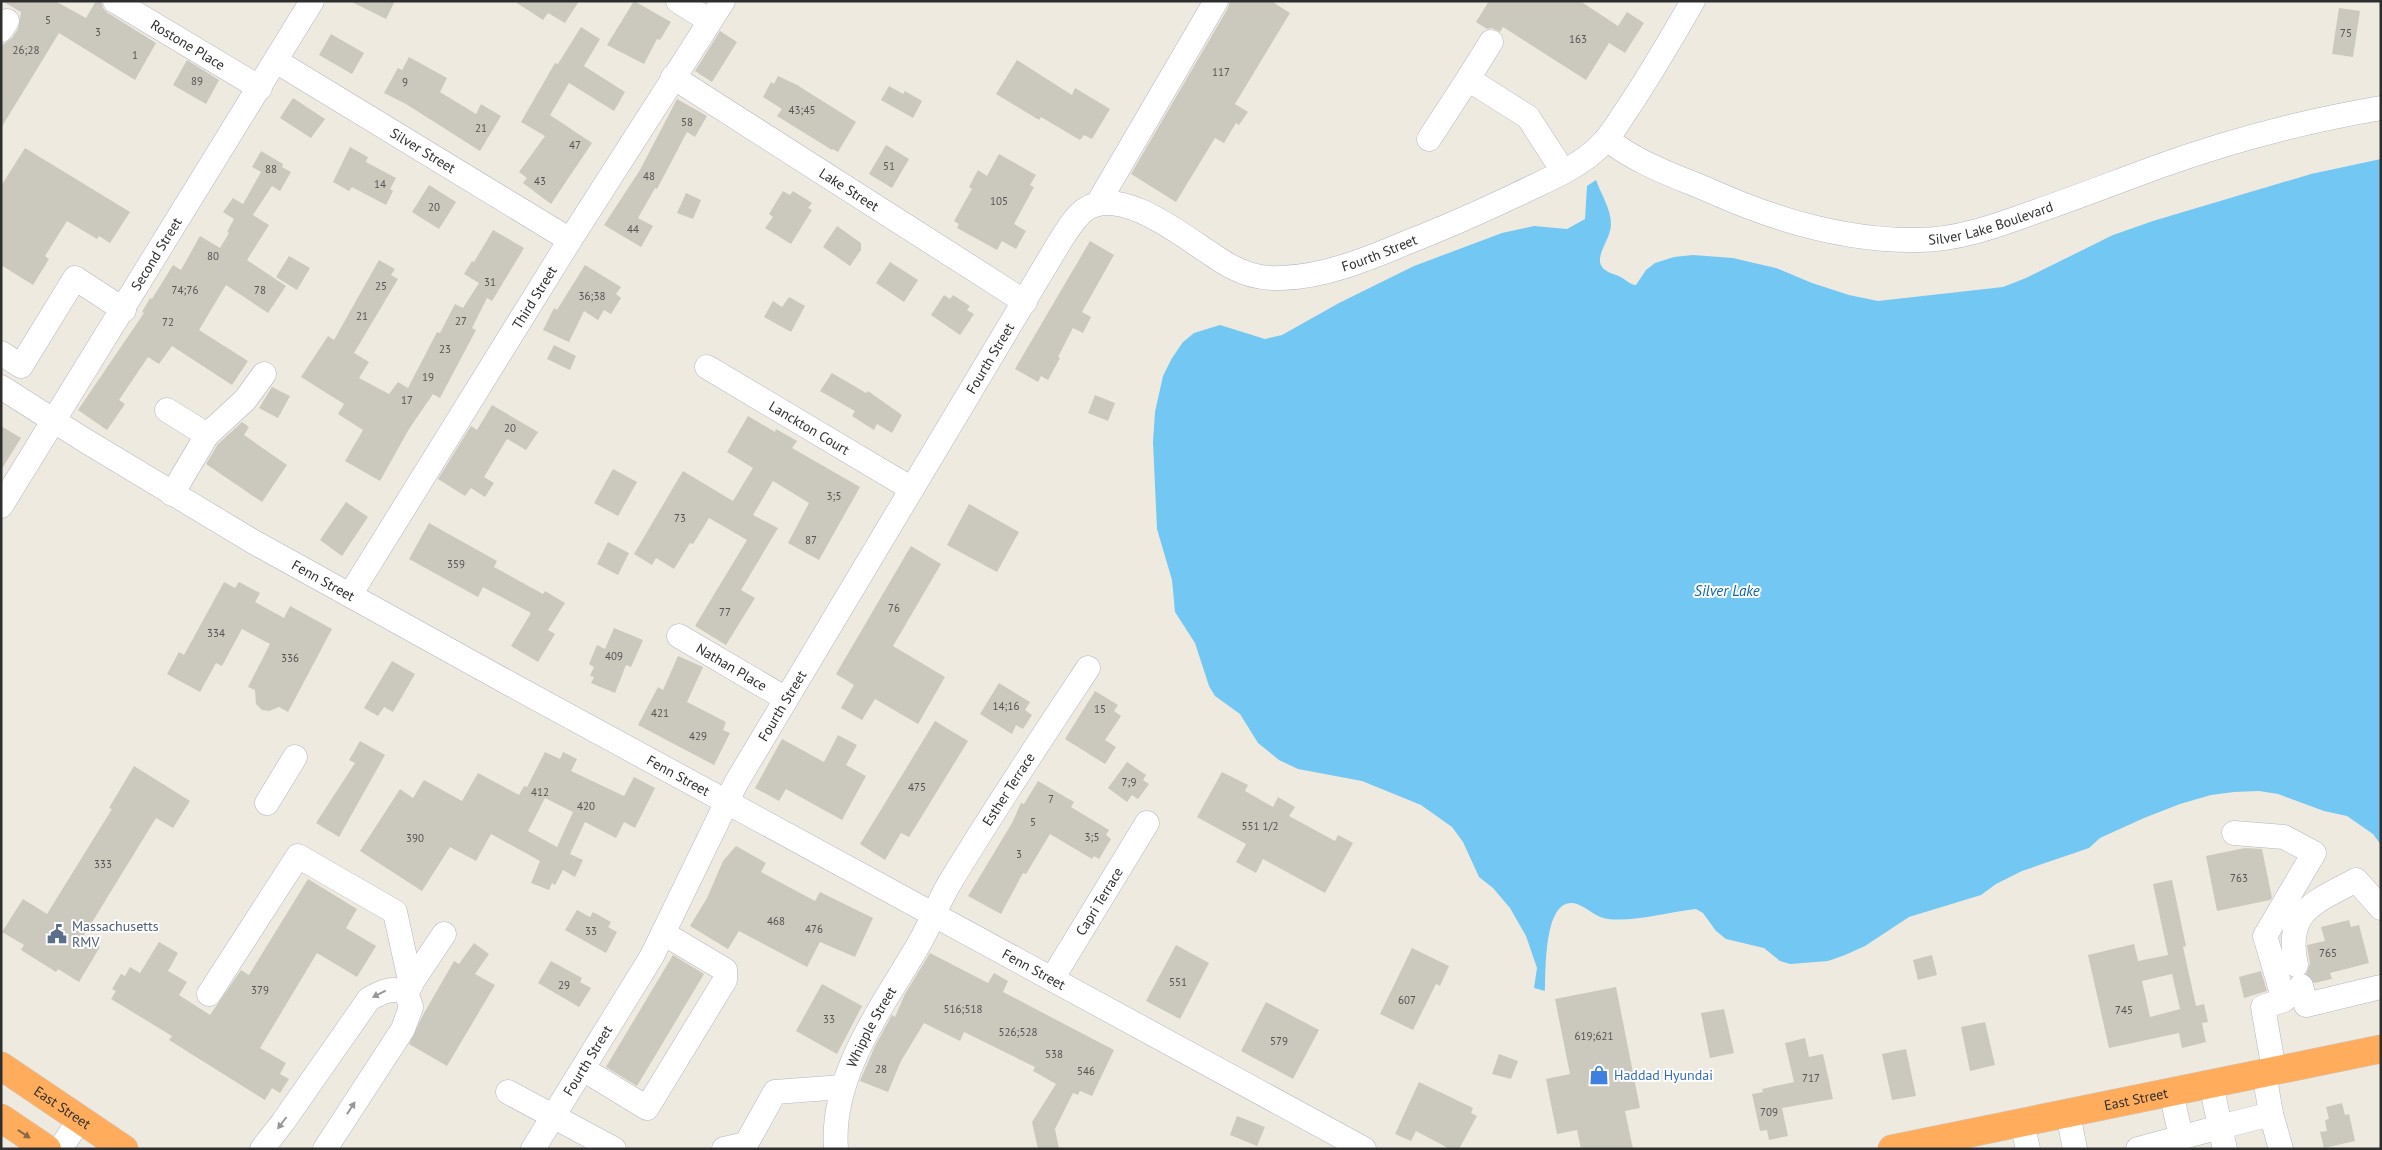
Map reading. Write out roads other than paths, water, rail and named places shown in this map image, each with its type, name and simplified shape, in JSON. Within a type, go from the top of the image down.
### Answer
[{"type":"highway","name":"East Street","points":[[1892,1149],[1955,1142],[2022,1123],[2381,1049]]},
{"type":"highway","name":"East Street","points":[[1,1066],[81,1118],[124,1149]]},
{"type":"highway","points":[[1,1118],[47,1149]]},
{"type":"street","name":"Rostone Place","points":[[115,1],[260,88]]},
{"type":"street","name":"Second Street","points":[[1,506],[124,310],[312,1]]},
{"type":"street","points":[[678,1],[716,11]]},
{"type":"street","points":[[1098,204],[1216,1]]},
{"type":"street","name":"Fourth Street","points":[[533,1149],[652,956],[727,800],[786,699],[1070,225],[1084,210],[1098,204],[1114,202],[1131,207],[1231,266],[1255,275],[1282,278],[1306,276],[1366,259],[1461,220],[1583,160],[1607,139],[1641,88],[1689,3]]},
{"type":"street","name":"Third Street","points":[[350,596],[570,240],[716,11]]},
{"type":"street","points":[[1430,138],[1491,42]]},
{"type":"street","name":"Silver Street","points":[[276,61],[570,240]]},
{"type":"street","name":"Lake Street","points":[[673,77],[1024,302]]},
{"type":"street","points":[[1468,79],[1528,117],[1563,171]]},
{"type":"street","name":"Silver Lake Boulevard","points":[[1607,139],[1634,158],[1741,204],[1796,224],[1834,233],[1878,239],[1920,240],[1959,235],[1992,227],[2161,166],[2250,137],[2381,108]]},
{"type":"street","points":[[1,354],[21,366],[75,278],[124,310]]},
{"type":"street","name":"Lanckton Court","points":[[706,367],[912,489]]},
{"type":"street","points":[[172,494],[207,435],[240,406],[264,374]]},
{"type":"street","name":"Fenn Street","points":[[1,387],[222,524],[350,596],[1364,1149]]},
{"type":"street","points":[[166,410],[207,435]]},
{"type":"street","name":"Nathan Place","points":[[679,636],[786,699]]},
{"type":"street","name":"Esther Terrace","points":[[934,915],[948,886],[1088,668]]},
{"type":"street","points":[[267,803],[294,757]]},
{"type":"street","name":"Capri Terrace","points":[[1052,979],[1147,823]]},
{"type":"street","points":[[2234,834],[2284,837],[2314,854],[2265,936],[2284,1000],[2262,1007],[2272,1114],[2281,1149]]},
{"type":"street","points":[[209,994],[298,856],[396,912],[411,1006],[402,1029],[325,1149]]},
{"type":"street","points":[[2381,908],[2356,880],[2306,908],[2294,932],[2292,946],[2306,1006],[2381,987]]},
{"type":"street","name":"Whipple Street","points":[[836,1149],[835,1133],[843,1087],[859,1046],[934,915]]},
{"type":"street","points":[[583,1069],[647,1108],[725,980],[725,970],[663,933]]},
{"type":"street","points":[[408,988],[444,934]]},
{"type":"street","points":[[262,1149],[369,999],[394,988],[408,988]]},
{"type":"street","points":[[2211,1083],[2222,1138]]},
{"type":"street","points":[[724,1149],[746,1144],[775,1092],[843,1087]]},
{"type":"street","points":[[508,1092],[552,1116],[582,1141],[614,1149]]},
{"type":"street","points":[[2172,1092],[2181,1137]]},
{"type":"street","points":[[2068,1114],[2075,1149]]},
{"type":"street","points":[[2138,1149],[2181,1137],[2222,1138],[2272,1114]]},
{"type":"street","points":[[60,1149],[81,1118]]},
{"type":"street","points":[[2022,1123],[2028,1149]]},
{"type":"water","name":"Silver Lake","points":[[2381,159],[2381,845],[2373,834],[2347,816],[2324,811],[2278,794],[2259,791],[2211,795],[2180,804],[2144,818],[2100,838],[2089,848],[2022,871],[1996,884],[1981,895],[1909,917],[1865,946],[1845,955],[1828,961],[1790,964],[1780,961],[1764,948],[1726,939],[1716,931],[1703,913],[1696,909],[1618,920],[1603,918],[1577,904],[1566,904],[1558,911],[1552,922],[1547,952],[1545,991],[1534,988],[1537,968],[1526,936],[1510,908],[1493,888],[1479,877],[1463,842],[1452,827],[1421,805],[1362,781],[1298,769],[1279,760],[1258,743],[1240,714],[1215,696],[1209,686],[1195,643],[1175,612],[1172,580],[1157,529],[1153,442],[1155,412],[1163,376],[1183,342],[1194,333],[1220,325],[1265,339],[1282,335],[1339,303],[1414,266],[1502,233],[1534,226],[1567,229],[1585,219],[1587,186],[1596,180],[1611,218],[1610,232],[1601,253],[1601,266],[1606,271],[1619,276],[1631,284],[1636,285],[1646,270],[1655,263],[1674,257],[1693,255],[1733,258],[1776,268],[1812,283],[1849,295],[1878,301],[2003,287],[2026,278],[2113,235],[2153,221],[2311,174]]},
{"type":"place","name":"Massachusetts RMV","points":[[57,934]]},
{"type":"place","name":"Haddad Hyundai","points":[[1599,1075]]}]
